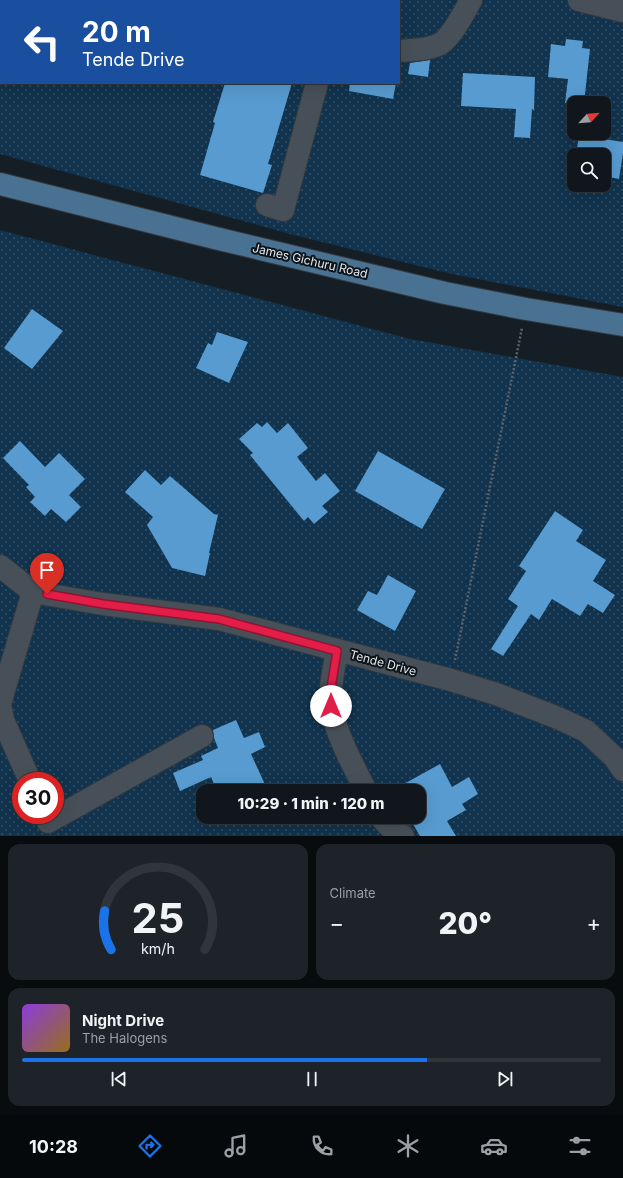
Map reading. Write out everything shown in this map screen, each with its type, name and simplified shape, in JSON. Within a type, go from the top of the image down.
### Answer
[{"type":"main road","name":"James Gichuru Road","points":[[0,184],[215,238],[430,289],[526,309],[623,325]]},
{"type":"street","points":[[400,51],[427,48],[440,44],[449,35],[471,0]]},
{"type":"street","points":[[579,0],[623,11]]},
{"type":"street","points":[[267,205],[283,210],[317,84]]},
{"type":"street","points":[[0,566],[32,592],[5,666],[0,705],[3,720],[26,772]]},
{"type":"street","name":"Tende Drive","points":[[32,592],[103,604],[219,619],[451,680],[496,694],[558,718],[586,731],[614,757],[623,770]]},
{"type":"street","points":[[337,651],[331,688],[331,706],[337,728],[363,784]]},
{"type":"street","points":[[64,815],[202,736]]},
{"type":"street","points":[[386,824],[396,833],[403,836]]},
{"type":"path","points":[[451,680],[526,309]]},
{"type":"shaded area","points":[[400,0],[623,0],[623,307],[452,274],[294,235],[0,154],[0,84],[400,84]]},
{"type":"shaded area","points":[[0,230],[410,339],[623,377],[623,836],[0,836]]},
{"type":"building","points":[[566,39],[583,41],[582,48],[590,49],[585,96],[567,96],[567,103],[565,103],[568,79],[548,77],[551,44],[565,46]]},
{"type":"building","points":[[430,60],[428,77],[408,74],[410,63]]},
{"type":"building","points":[[463,73],[535,77],[534,110],[532,109],[530,138],[514,137],[516,109],[461,106]]},
{"type":"building","points":[[225,84],[292,84],[268,164],[272,165],[263,193],[200,175],[215,123],[213,122]]},
{"type":"building","points":[[350,84],[396,84],[393,99],[349,91]]},
{"type":"building","points":[[578,140],[610,140],[623,142],[619,179],[611,177],[611,148],[577,148]]},
{"type":"building","points":[[32,309],[63,331],[32,369],[4,348]]},
{"type":"building","points":[[217,332],[248,342],[229,383],[196,368],[208,343],[212,345]]},
{"type":"building","points":[[267,422],[277,433],[288,423],[308,448],[297,457],[316,481],[325,473],[340,491],[322,506],[328,512],[314,524],[308,517],[304,521],[250,455],[253,453],[239,439],[257,423],[262,427]]},
{"type":"building","points":[[20,441],[45,467],[59,453],[85,479],[69,495],[81,507],[66,522],[51,509],[45,516],[30,502],[35,497],[26,487],[29,485],[3,458]]},
{"type":"building","points":[[378,451],[445,489],[422,529],[355,491]]},
{"type":"building","points":[[145,470],[161,485],[170,476],[214,514],[218,515],[205,576],[172,568],[147,525],[153,517],[125,492]]},
{"type":"building","points":[[555,511],[583,530],[576,541],[606,560],[593,581],[615,595],[603,613],[588,604],[580,616],[552,599],[539,620],[531,614],[503,656],[491,649],[518,606],[508,599],[526,571],[519,566]]},
{"type":"building","points":[[388,575],[416,591],[395,631],[357,610],[368,591],[377,595]]},
{"type":"building","points":[[236,720],[244,738],[259,732],[265,747],[251,754],[265,784],[214,784],[211,777],[180,791],[173,773],[203,760],[201,756],[218,748],[213,730]]},
{"type":"building","points":[[440,764],[452,787],[469,777],[478,794],[462,804],[466,810],[447,821],[456,836],[420,836],[413,824],[426,824],[426,784],[404,784]]},
{"type":"route","points":[[47,594],[103,604],[219,619],[337,651],[331,688],[331,706]]}]
